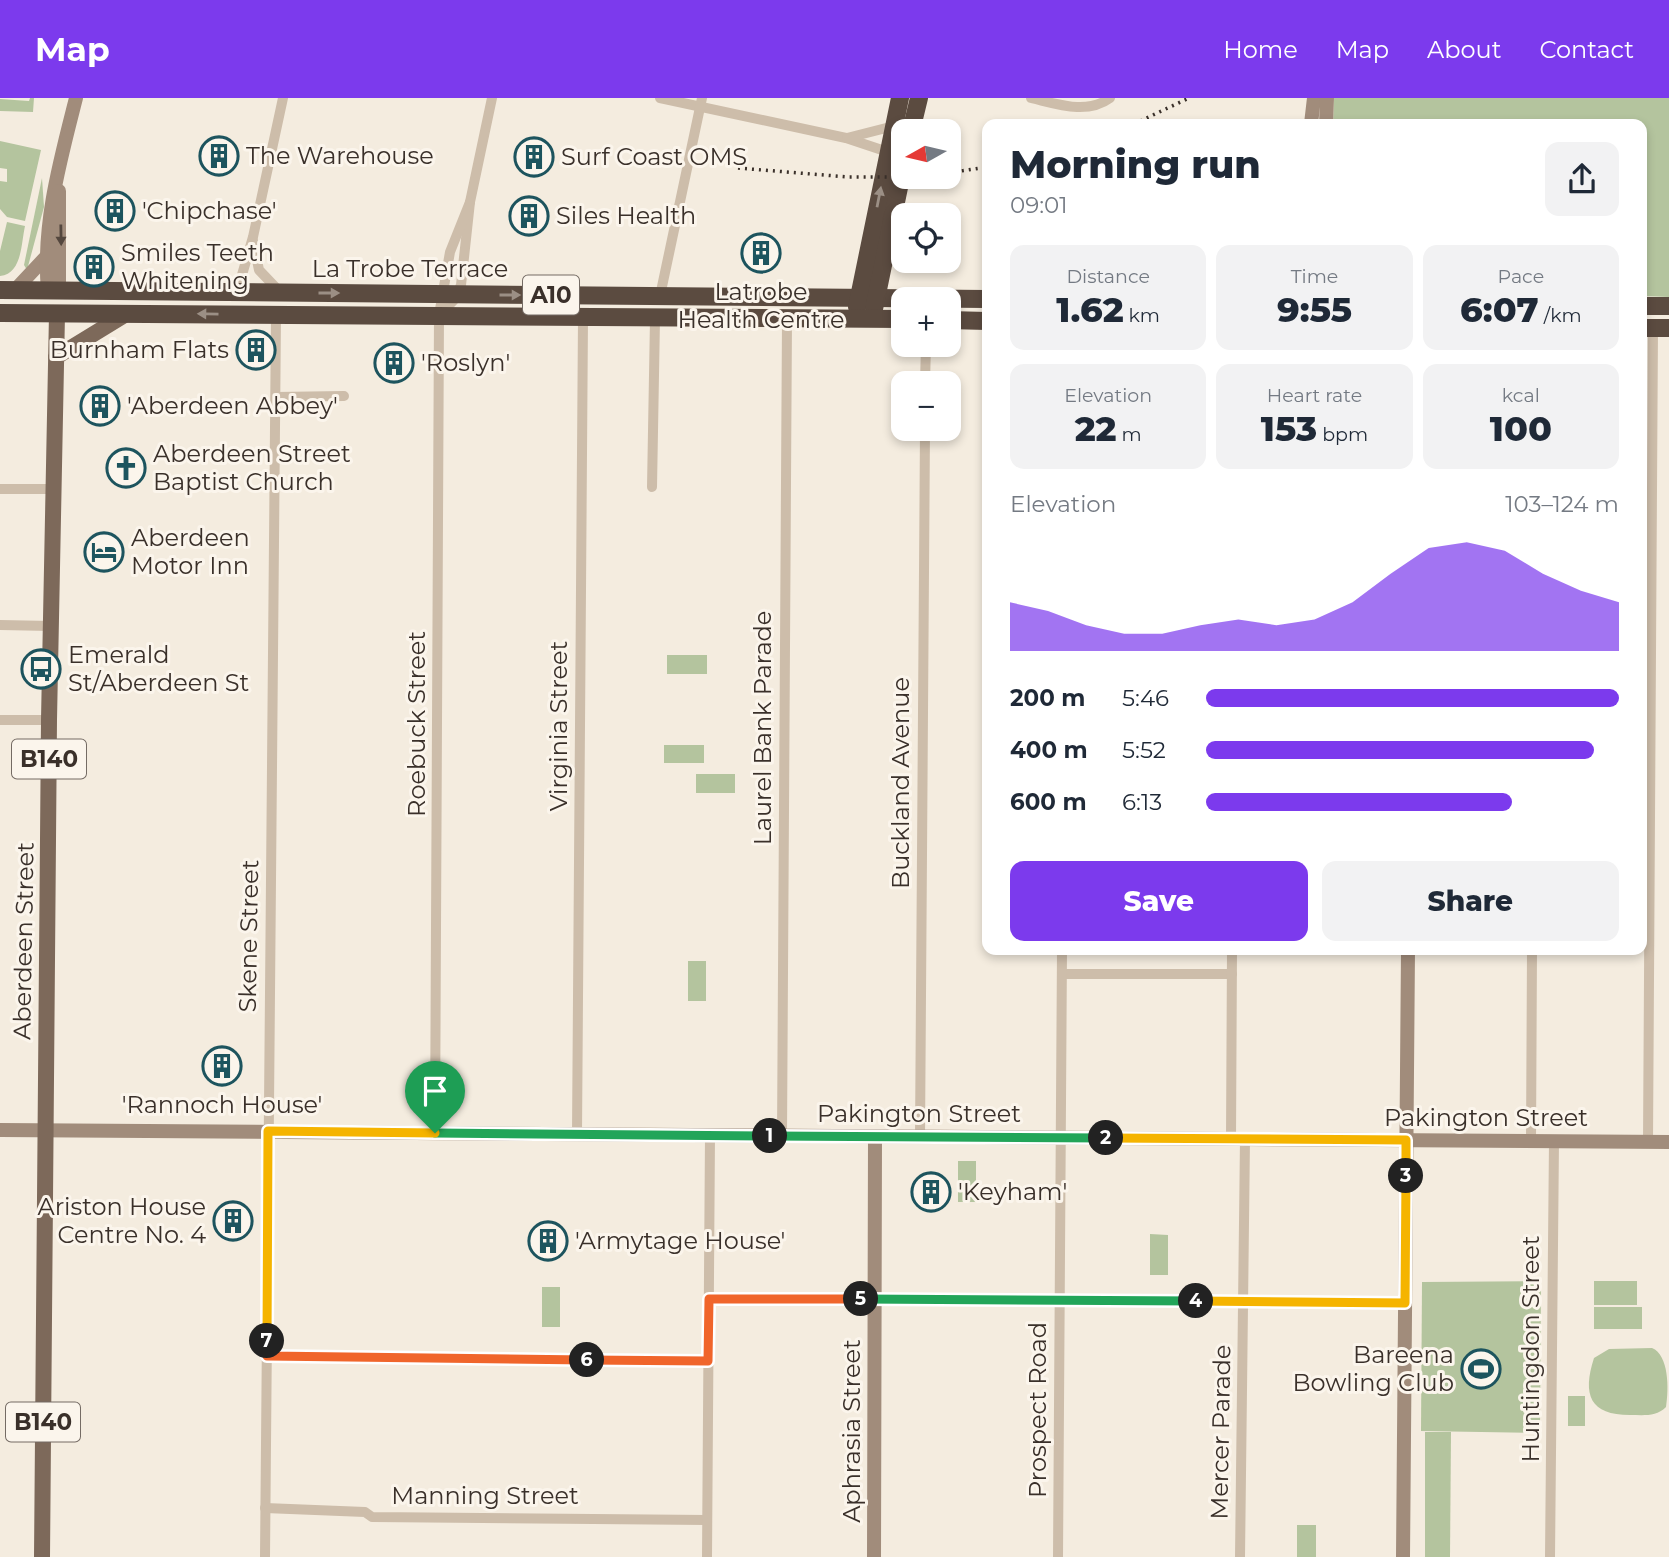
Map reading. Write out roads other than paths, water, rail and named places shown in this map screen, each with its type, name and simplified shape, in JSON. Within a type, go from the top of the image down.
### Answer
[{"type":"highway","points":[[900,98],[902,119]]},
{"type":"highway","points":[[905,119],[910,98]]},
{"type":"highway","points":[[908,119],[919,98]]},
{"type":"highway","points":[[863,319],[888,152],[891,148]]},
{"type":"highway","points":[[867,298],[897,189]]},
{"type":"highway","name":"La Trobe Terrace","points":[[7,290],[982,299]]},
{"type":"highway","name":"B140","points":[[54,290],[55,318]]},
{"type":"highway","points":[[1647,306],[1669,306]]},
{"type":"highway","name":"La Trobe Terrace","points":[[0,313],[55,318],[439,315],[891,319]]},
{"type":"highway","points":[[961,320],[982,321]]},
{"type":"main road","points":[[56,357],[123,316]]},
{"type":"main road","name":"Aberdeen Street","points":[[42,1557],[55,318]]},
{"type":"street","points":[[54,290],[45,258],[48,222],[76,98]]},
{"type":"street","points":[[237,292],[253,237],[283,98]]},
{"type":"street","points":[[439,315],[465,262],[470,202],[492,98]]},
{"type":"street","points":[[660,98],[701,102],[846,138],[888,152]]},
{"type":"street","points":[[1031,98],[1079,108],[1109,99]]},
{"type":"street","points":[[1312,119],[1314,98]]},
{"type":"street","points":[[1326,119],[1327,98]]},
{"type":"street","points":[[660,296],[701,102]]},
{"type":"street","points":[[846,138],[891,132]]},
{"type":"street","points":[[54,290],[58,179]]},
{"type":"street","points":[[450,294],[453,242],[470,202]]},
{"type":"street","points":[[253,237],[260,272],[281,293]]},
{"type":"street","points":[[7,290],[45,258]]},
{"type":"street","name":"Roebuck Street","points":[[435,1133],[439,315],[450,294]]},
{"type":"street","name":"Skene Street","points":[[265,1557],[276,315]]},
{"type":"street","name":"Virginia Street","points":[[577,1134],[583,318]]},
{"type":"street","points":[[652,487],[655,318]]},
{"type":"street","name":"Laurel Bank Parade","points":[[782,1136],[787,320]]},
{"type":"street","points":[[1648,1142],[1654,328]]},
{"type":"street","points":[[276,397],[344,396]]},
{"type":"street","name":"Buckland Avenue","points":[[920,1137],[925,441]]},
{"type":"street","points":[[0,489],[54,489]]},
{"type":"street","points":[[0,625],[51,626]]},
{"type":"street","points":[[0,720],[49,720]]},
{"type":"street","name":"Prospect Road","points":[[1058,1557],[1062,955]]},
{"type":"street","name":"Mercer Parade","points":[[1232,955],[1243,1301],[1240,1557]]},
{"type":"street","points":[[1403,1557],[1408,955]]},
{"type":"street","points":[[1531,1141],[1532,955]]},
{"type":"street","points":[[1062,974],[1232,974]]},
{"type":"street","name":"Pakington Street","points":[[0,1130],[1669,1142]]},
{"type":"street","points":[[707,1557],[710,1135]]},
{"type":"street","name":"Aphrasia Street","points":[[874,1557],[875,1137]]},
{"type":"street","name":"Huntingdon Street","points":[[1550,1557],[1554,1141]]},
{"type":"street","points":[[709,1299],[1405,1303]]},
{"type":"street","points":[[267,1356],[708,1361]]},
{"type":"street","name":"Manning Street","points":[[265,1508],[365,1512],[372,1517],[707,1520]]},
{"type":"railway","points":[[1145,119],[1189,98]]},
{"type":"railway","points":[[738,168],[848,177],[891,177]]},
{"type":"railway","points":[[961,171],[982,168]]},
{"type":"place","name":"The Warehouse","points":[[219,156]]},
{"type":"place","name":"Surf Coast OMS","points":[[534,157]]},
{"type":"place","name":"'Chipchase'","points":[[115,211]]},
{"type":"place","name":"Siles Health","points":[[529,216]]},
{"type":"place","name":"Latrobe Health Centre","points":[[761,253]]},
{"type":"place","name":"Smiles Teeth Whitening","points":[[94,267]]},
{"type":"place","name":"Burnham Flats","points":[[256,350]]},
{"type":"place","name":"'Roslyn'","points":[[394,363]]},
{"type":"place","name":"'Aberdeen Abbey'","points":[[100,406]]},
{"type":"place","name":"Aberdeen Street Baptist Church","points":[[126,468]]},
{"type":"place","name":"Aberdeen Motor Inn","points":[[104,552]]},
{"type":"place","name":"Emerald St/Aberdeen St","points":[[41,669]]},
{"type":"place","name":"'Rannoch House'","points":[[222,1066]]},
{"type":"place","name":"'Keyham'","points":[[931,1192]]},
{"type":"place","name":"Ariston House Centre No. 4","points":[[233,1221]]},
{"type":"place","name":"'Armytage House'","points":[[548,1241]]},
{"type":"place","name":"Bareena Bowling Club","points":[[1481,1369]]}]
